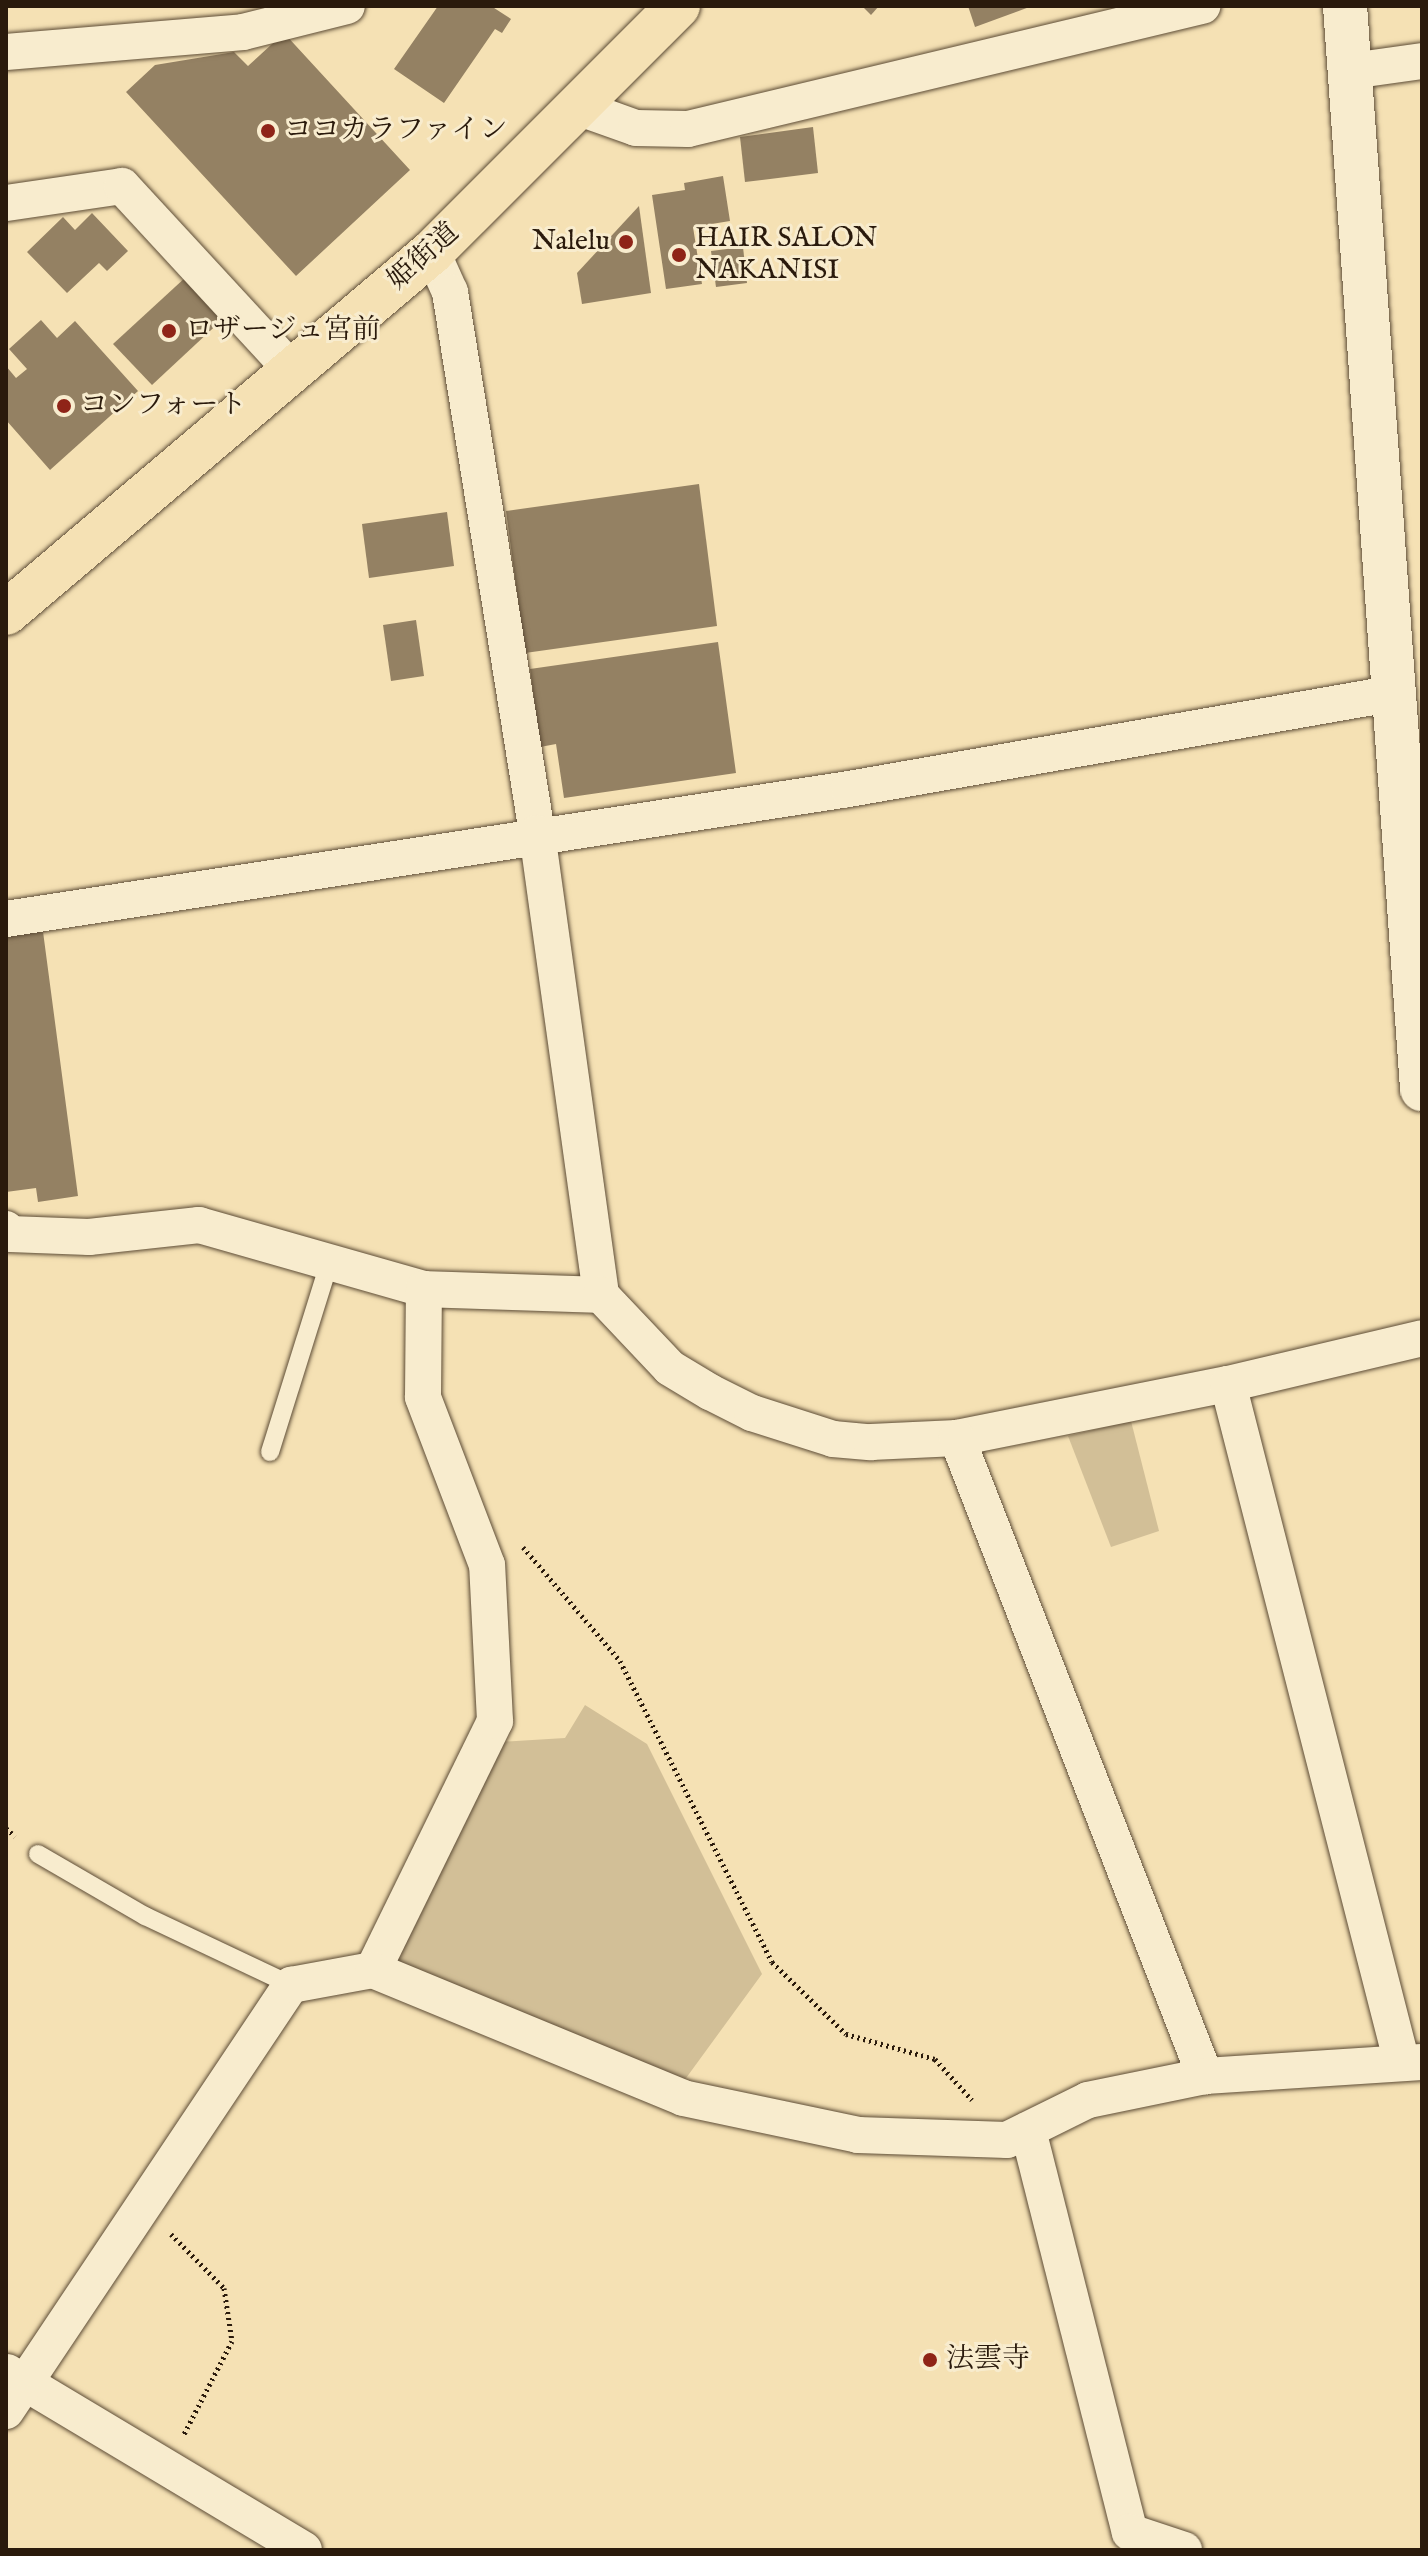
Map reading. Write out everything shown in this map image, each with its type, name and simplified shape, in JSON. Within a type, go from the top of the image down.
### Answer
[{"type":"main road","name":"姫街道","points":[[6,613],[432,252],[580,108],[678,6]]},
{"type":"street","points":[[6,52],[243,32],[347,6]]},
{"type":"street","points":[[580,108],[636,128],[688,129],[1202,6]]},
{"type":"street","points":[[1345,6],[1390,694],[1422,1089]]},
{"type":"street","points":[[1351,71],[1422,61]]},
{"type":"street","points":[[6,203],[122,186],[292,370]]},
{"type":"street","points":[[432,252],[450,292],[537,833],[601,1295],[636,1338],[670,1368],[752,1413],[833,1439],[957,1438],[1228,1384],[1422,1338]]},
{"type":"street","points":[[6,919],[301,876],[537,833],[849,789],[1390,694]]},
{"type":"street","points":[[6,1229],[10,1234],[89,1237],[199,1225],[424,1289],[601,1295]]},
{"type":"street","points":[[373,1970],[495,1721],[487,1565],[423,1397],[424,1289]]},
{"type":"street","points":[[304,2550],[168,2466],[13,2388],[291,1985],[373,1970],[683,2098],[858,2135],[1018,2135],[1088,2100],[1205,2076],[1412,2062],[1228,1384]]},
{"type":"street","points":[[957,1438],[1205,2076]]},
{"type":"street","points":[[1018,2135],[1120,2541],[1184,2550]]},
{"type":"lane","points":[[270,1452],[330,1261]]},
{"type":"lane","points":[[38,1854],[145,1916],[291,1985]]},
{"type":"path","points":[[472,1526],[522,1546],[620,1661],[772,1962],[846,2034],[935,2059],[1018,2135]]},
{"type":"path","points":[[142,2205],[224,2288],[232,2341],[168,2466]]},
{"type":"shaded area","points":[[1131,1421],[1159,1531],[1111,1547],[1068,1436]]},
{"type":"shaded area","points":[[585,1705],[647,1744],[762,1974],[681,2085],[394,1963],[498,1742],[565,1738]]},
{"type":"building","points":[[438,6],[491,6],[511,19],[502,33],[495,29],[444,103],[394,69]]},
{"type":"building","points":[[862,6],[879,6],[871,15]]},
{"type":"building","points":[[968,6],[1032,6],[975,27]]},
{"type":"building","name":"ココカラファイン","points":[[284,33],[410,170],[296,276],[126,92],[155,65],[234,52],[248,66]]},
{"type":"building","points":[[813,127],[818,173],[745,182],[740,137]]},
{"type":"building","name":"HAIR SALON NAKANISI","points":[[723,176],[730,221],[693,227],[702,284],[666,289],[652,195],[685,190],[684,183]]},
{"type":"building","points":[[639,206],[651,293],[582,304],[577,273]]},
{"type":"building","points":[[92,213],[128,251],[107,271],[99,263],[67,293],[27,252],[63,217],[75,230]]},
{"type":"building","points":[[743,247],[747,283],[716,287],[711,251]]},
{"type":"building","name":"ロザージュ宮前","points":[[187,276],[225,317],[152,385],[113,344]]},
{"type":"building","name":"コンフォート","points":[[41,320],[57,338],[75,321],[138,391],[50,470],[6,420],[6,366],[16,378],[27,369],[9,349]]},
{"type":"building","points":[[699,484],[717,626],[525,653],[506,511]]},
{"type":"building","points":[[447,512],[454,566],[369,578],[362,524]]},
{"type":"building","points":[[416,620],[424,676],[391,681],[383,625]]},
{"type":"building","points":[[718,642],[736,773],[564,798],[556,744],[540,747],[530,669]]},
{"type":"building","points":[[42,924],[78,1196],[38,1202],[36,1188],[6,1192],[6,929]]},
{"type":"place","name":"ココカラファイン","points":[[268,131]]},
{"type":"place","name":"Nalelu","points":[[626,242]]},
{"type":"place","name":"HAIR SALON NAKANISI","points":[[679,255]]},
{"type":"place","name":"ロザージュ宮前","points":[[169,331]]},
{"type":"place","name":"コンフォート","points":[[64,406]]},
{"type":"place","name":"法雲寺","points":[[930,2360]]}]
